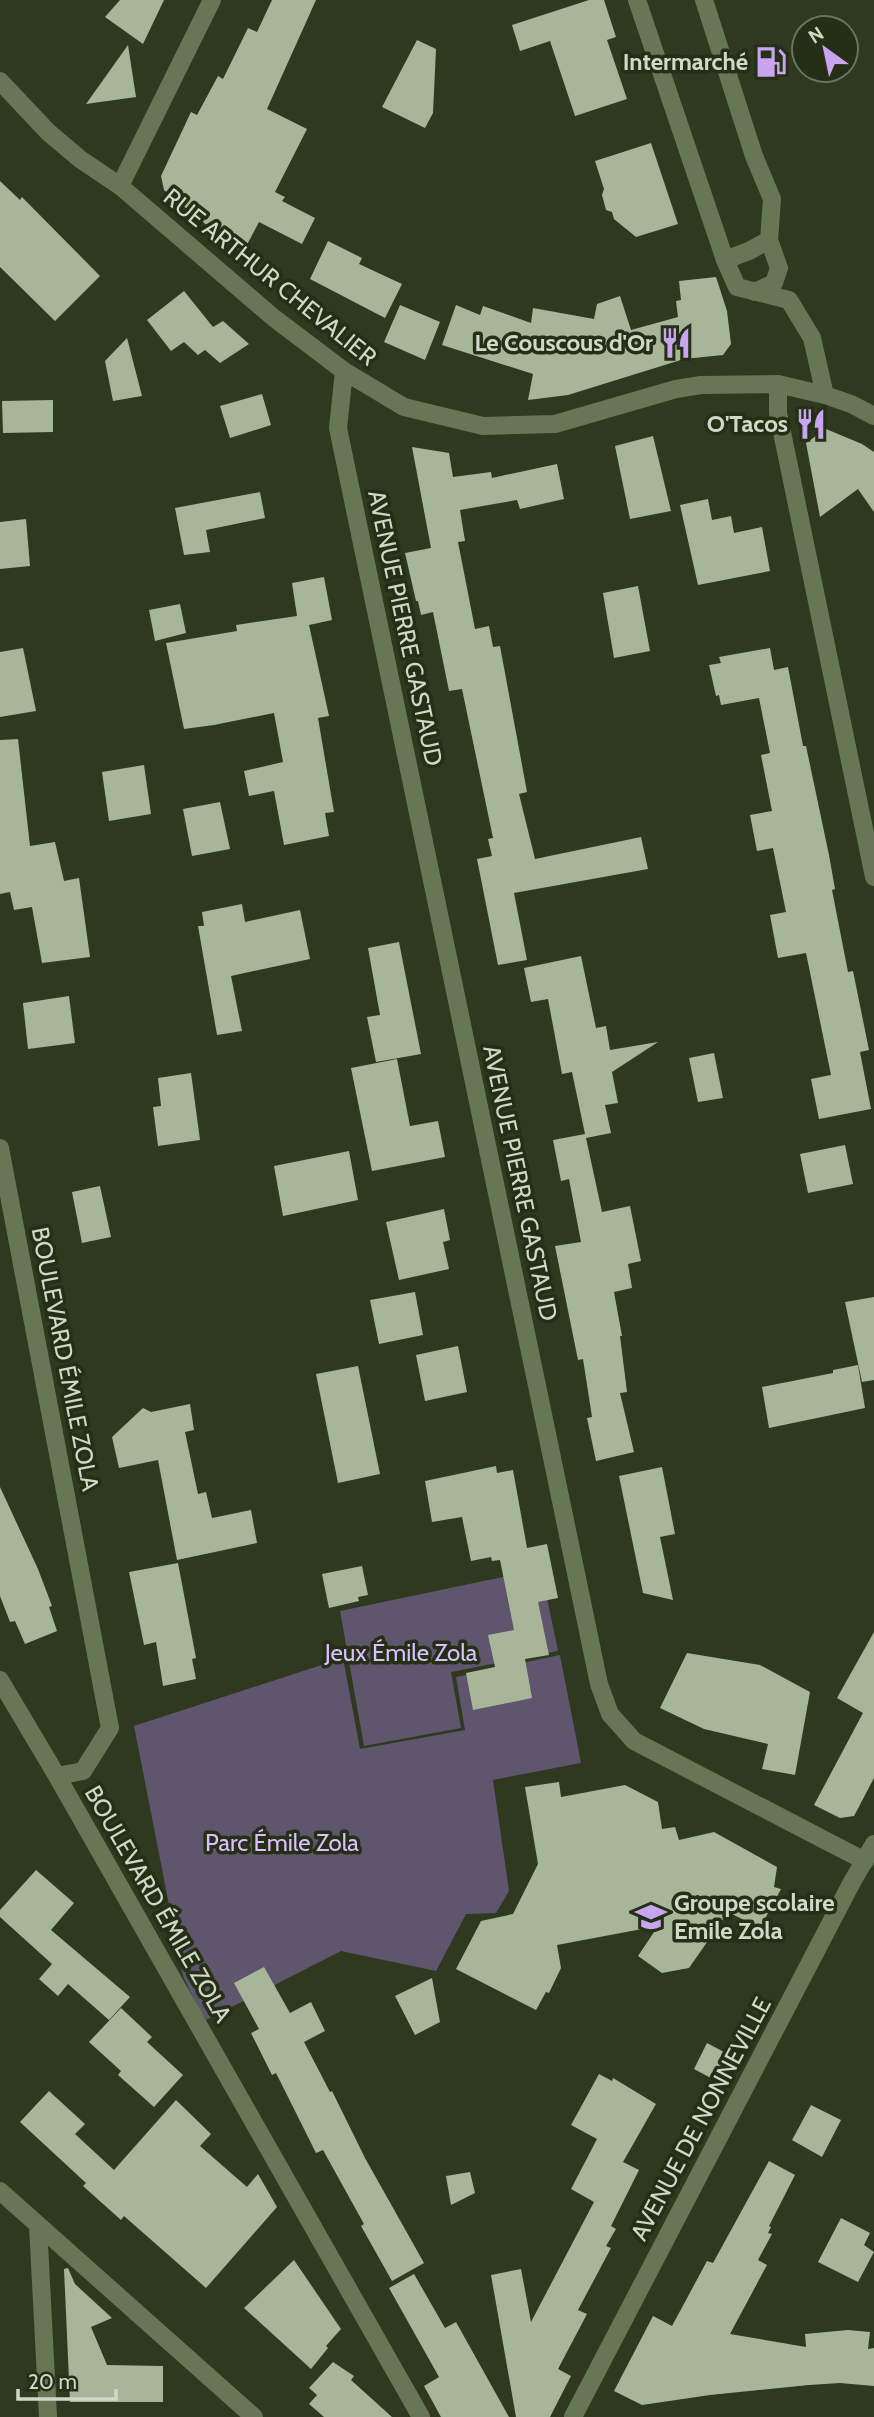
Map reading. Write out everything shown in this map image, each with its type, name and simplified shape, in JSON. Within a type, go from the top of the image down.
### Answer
[{"type":"street","points":[[120,186],[212,0]]},
{"type":"street","points":[[637,0],[725,260],[737,287],[789,300],[812,338],[825,395]]},
{"type":"street","points":[[704,0],[754,156],[772,199],[769,240],[779,268],[774,284],[755,292]]},
{"type":"street","name":"RUE ARTHUR CHEVALIER","points":[[0,80],[48,132],[80,159],[120,186],[274,318],[344,371],[404,407],[483,426],[555,424],[676,389],[701,385],[778,384],[825,395],[874,416]]},
{"type":"street","points":[[725,260],[769,240]]},
{"type":"street","name":"AVENUE PIERRE GASTAUD","points":[[344,371],[338,428],[599,1685],[610,1714],[634,1741],[865,1861]]},
{"type":"street","points":[[778,384],[778,413],[874,877]]},
{"type":"street","name":"BOULEVARD ÉMILE ZOLA","points":[[0,1148],[110,1728],[83,1771],[57,1776],[421,2417]]},
{"type":"street","points":[[0,1680],[57,1776]]},
{"type":"street","name":"AVENUE DE NONNEVILLE","points":[[573,2417],[874,1844]]},
{"type":"street","points":[[0,2192],[254,2417]]},
{"type":"street","points":[[38,2225],[48,2417]]},
{"type":"green space","name":"Jeux Émile Zola","points":[[541,1569],[558,1651],[451,1672],[461,1728],[364,1746],[340,1611]]},
{"type":"green space","name":"Parc Émile Zola","points":[[560,1655],[581,1763],[493,1780],[509,1891],[496,1913],[466,1914],[436,1971],[341,1951],[204,2021],[183,1976],[134,1726],[343,1658],[360,1749],[465,1730],[456,1677]]},
{"type":"building","points":[[120,0],[164,0],[143,44],[105,17]]},
{"type":"building","points":[[272,0],[316,0],[267,109],[307,129],[275,192],[285,197],[282,201],[315,218],[302,244],[259,222],[242,254],[164,190],[161,176],[191,112],[197,115],[218,76],[223,79],[248,28],[257,32]]},
{"type":"building","points":[[589,0],[604,0],[616,37],[607,40],[627,99],[575,116],[550,41],[520,51],[512,25]]},
{"type":"building","points":[[417,40],[436,49],[433,113],[425,128],[382,107]]},
{"type":"building","points":[[128,45],[136,97],[86,104]]},
{"type":"building","points":[[651,143],[678,224],[636,237],[614,219],[612,212],[606,210],[602,195],[604,189],[595,161]]},
{"type":"building","points":[[0,181],[20,200],[22,197],[100,276],[55,321],[0,267]]},
{"type":"building","points":[[328,241],[362,258],[359,264],[402,284],[385,318],[310,279]]},
{"type":"building","points":[[716,277],[727,311],[731,344],[723,355],[684,359],[568,395],[528,400],[533,374],[442,345],[456,305],[480,315],[483,306],[531,323],[533,308],[594,319],[597,304],[620,296],[631,330],[678,317],[676,301],[681,300],[679,281]]},
{"type":"building","points":[[184,291],[213,327],[223,321],[249,344],[220,363],[205,350],[198,355],[184,342],[171,351],[147,320]]},
{"type":"building","points":[[400,305],[440,322],[425,360],[384,342]]},
{"type":"building","points":[[127,338],[142,396],[113,401],[105,361]]},
{"type":"building","points":[[262,394],[271,425],[230,438],[220,406]]},
{"type":"building","points":[[53,400],[53,432],[3,433],[2,401]]},
{"type":"building","points":[[826,429],[874,452],[874,512],[858,489],[820,517],[806,443]]},
{"type":"building","points":[[653,436],[671,511],[630,519],[615,446]]},
{"type":"building","points":[[412,447],[449,453],[453,477],[491,472],[492,478],[557,464],[564,499],[520,509],[517,500],[460,510],[465,541],[458,542],[475,629],[489,626],[493,647],[500,646],[527,792],[519,794],[535,859],[641,837],[648,869],[514,893],[527,960],[498,965],[477,859],[492,856],[488,839],[493,838],[462,689],[449,691],[433,612],[421,615],[405,553],[431,548]]},
{"type":"building","points":[[260,492],[265,518],[206,530],[210,552],[184,555],[175,508]]},
{"type":"building","points":[[708,499],[712,520],[731,516],[734,533],[762,527],[770,571],[698,585],[680,505]]},
{"type":"building","points":[[26,519],[30,566],[0,569],[0,522]]},
{"type":"building","points":[[324,577],[332,620],[309,625],[329,716],[318,718],[334,812],[325,813],[329,836],[284,845],[274,791],[249,796],[244,771],[283,762],[274,713],[184,729],[166,643],[237,631],[236,625],[297,616],[292,583]]},
{"type":"building","points":[[638,586],[650,651],[614,658],[603,593]]},
{"type":"building","points":[[180,604],[186,633],[155,641],[149,610]]},
{"type":"building","points":[[23,648],[36,711],[0,717],[0,652]]},
{"type":"building","points":[[770,648],[774,670],[788,667],[803,746],[806,746],[829,855],[835,889],[832,890],[848,972],[853,971],[869,1050],[860,1052],[871,1109],[819,1119],[811,1079],[831,1075],[806,953],[778,958],[770,915],[786,912],[773,848],[757,851],[750,815],[772,811],[761,755],[770,753],[759,698],[721,705],[719,695],[716,696],[709,665],[721,663],[719,657]]},
{"type":"building","points":[[18,739],[30,846],[55,842],[64,881],[79,878],[90,957],[42,963],[32,907],[14,910],[10,892],[0,894],[0,740]]},
{"type":"building","points":[[144,765],[151,814],[109,821],[102,772]]},
{"type":"building","points":[[220,802],[230,849],[192,856],[183,809]]},
{"type":"building","points":[[242,904],[245,922],[300,910],[310,959],[231,976],[242,1031],[217,1035],[198,926],[204,926],[202,912]]},
{"type":"building","points":[[399,942],[421,1054],[376,1062],[367,1017],[380,1015],[368,948]]},
{"type":"building","points":[[581,956],[596,1028],[606,1026],[610,1050],[658,1042],[612,1072],[618,1103],[605,1105],[611,1133],[586,1138],[602,1212],[630,1206],[641,1261],[628,1264],[632,1288],[614,1292],[622,1336],[627,1392],[620,1393],[634,1452],[596,1461],[587,1418],[592,1417],[583,1359],[578,1360],[555,1246],[581,1242],[569,1179],[561,1181],[553,1140],[585,1134],[572,1072],[562,1074],[548,999],[531,1002],[524,968]]},
{"type":"building","points":[[69,996],[75,1043],[28,1049],[23,1003]]},
{"type":"building","points":[[714,1053],[723,1098],[698,1102],[689,1058]]},
{"type":"building","points":[[397,1059],[410,1126],[438,1121],[445,1157],[372,1171],[351,1068]]},
{"type":"building","points":[[191,1073],[200,1140],[158,1146],[153,1107],[161,1106],[158,1078]]},
{"type":"building","points":[[845,1145],[853,1184],[808,1193],[800,1154]]},
{"type":"building","points":[[349,1151],[358,1200],[283,1216],[274,1166]]},
{"type":"building","points":[[100,1186],[111,1237],[82,1243],[72,1192]]},
{"type":"building","points":[[444,1209],[450,1240],[443,1242],[449,1269],[399,1280],[386,1222]]},
{"type":"building","points":[[415,1292],[423,1335],[379,1344],[370,1300]]},
{"type":"building","points":[[874,1297],[874,1380],[862,1382],[845,1302]]},
{"type":"building","points":[[458,1346],[467,1392],[425,1401],[416,1355]]},
{"type":"building","points":[[858,1365],[865,1408],[769,1428],[762,1387],[833,1373],[833,1370]]},
{"type":"building","points":[[358,1366],[380,1474],[338,1483],[316,1374]]},
{"type":"building","points":[[190,1404],[194,1430],[185,1432],[198,1494],[206,1492],[212,1518],[251,1510],[257,1543],[177,1560],[158,1460],[119,1468],[112,1437],[143,1408],[151,1412]]},
{"type":"building","points":[[496,1466],[497,1473],[513,1470],[527,1548],[547,1544],[558,1598],[538,1602],[549,1655],[525,1659],[532,1698],[473,1710],[466,1673],[495,1667],[488,1635],[514,1630],[500,1560],[492,1561],[491,1557],[471,1561],[462,1517],[432,1522],[425,1481]]},
{"type":"building","points":[[662,1467],[675,1534],[660,1537],[673,1600],[643,1593],[619,1476]]},
{"type":"building","points":[[0,1487],[38,1569],[52,1606],[49,1607],[57,1631],[25,1644],[15,1621],[10,1622],[0,1596]]},
{"type":"building","points":[[178,1563],[196,1658],[192,1659],[196,1679],[163,1686],[156,1642],[144,1645],[129,1572]]},
{"type":"building","points":[[362,1566],[368,1595],[358,1597],[359,1601],[329,1608],[322,1574]]},
{"type":"building","points":[[874,1632],[874,1778],[854,1816],[840,1818],[814,1805],[863,1713],[837,1698]]},
{"type":"building","points":[[687,1653],[760,1665],[810,1692],[795,1775],[762,1769],[768,1744],[704,1729],[660,1708]]},
{"type":"building","points":[[559,1782],[561,1797],[625,1785],[658,1802],[662,1829],[675,1827],[679,1840],[714,1832],[777,1867],[774,1887],[781,1889],[760,1928],[728,1912],[689,1968],[662,1973],[638,1956],[658,1926],[557,1945],[561,1968],[549,1993],[546,1992],[536,2010],[456,1969],[481,1921],[513,1914],[538,1864],[525,1787]]},
{"type":"building","points":[[36,1870],[74,1903],[51,1930],[130,1997],[109,2020],[68,1984],[58,1996],[39,1979],[52,1964],[0,1917],[0,1910]]},
{"type":"building","points":[[264,1967],[290,2013],[311,2002],[325,2031],[304,2042],[424,2263],[392,2281],[323,2150],[316,2153],[276,2073],[272,2075],[251,2033],[259,2029],[234,1983]]},
{"type":"building","points":[[432,1978],[440,2022],[415,2035],[395,1996]]},
{"type":"building","points":[[121,2008],[152,2037],[147,2042],[183,2075],[154,2107],[118,2075],[121,2071],[89,2042]]},
{"type":"building","points":[[707,2043],[737,2059],[724,2085],[694,2069]]},
{"type":"building","points":[[599,2074],[612,2081],[613,2078],[656,2104],[623,2162],[639,2170],[611,2226],[616,2229],[606,2246],[611,2248],[578,2310],[587,2314],[558,2369],[571,2376],[550,2417],[516,2417],[491,2275],[521,2269],[531,2322],[594,2202],[571,2189],[597,2139],[571,2125]]},
{"type":"building","points":[[49,2091],[85,2124],[75,2134],[114,2170],[176,2100],[211,2134],[200,2146],[247,2187],[258,2174],[277,2207],[206,2288],[124,2216],[121,2220],[83,2186],[86,2183],[20,2122]]},
{"type":"building","points":[[811,2105],[841,2120],[822,2157],[792,2140]]},
{"type":"building","points":[[769,2161],[795,2175],[769,2226],[771,2227],[768,2233],[772,2234],[758,2260],[767,2265],[730,2334],[806,2347],[805,2334],[848,2330],[870,2332],[868,2349],[874,2348],[874,2386],[840,2383],[809,2385],[642,2405],[614,2391],[653,2316],[672,2326],[707,2261],[713,2263]]},
{"type":"building","points":[[470,2172],[475,2193],[451,2205],[446,2176]]},
{"type":"building","points":[[841,2218],[870,2233],[864,2245],[874,2252],[858,2282],[818,2262]]},
{"type":"building","points":[[294,2260],[341,2329],[311,2369],[244,2308]]},
{"type":"building","points":[[68,2268],[75,2284],[112,2318],[91,2327],[107,2365],[163,2366],[163,2402],[70,2402],[64,2269]]},
{"type":"building","points":[[414,2274],[445,2328],[456,2322],[509,2417],[441,2417],[424,2386],[439,2377],[389,2288]]},
{"type":"building","points":[[333,2362],[354,2376],[351,2380],[392,2417],[324,2417],[309,2404],[317,2395],[309,2388]]},
{"type":"place","name":"Intermarché","points":[[771,62]]},
{"type":"place","name":"Le Couscous d'Or","points":[[676,343]]},
{"type":"place","name":"O'Tacos","points":[[811,424]]},
{"type":"place","name":"Groupe scolaire Emile Zola","points":[[651,1917]]}]
